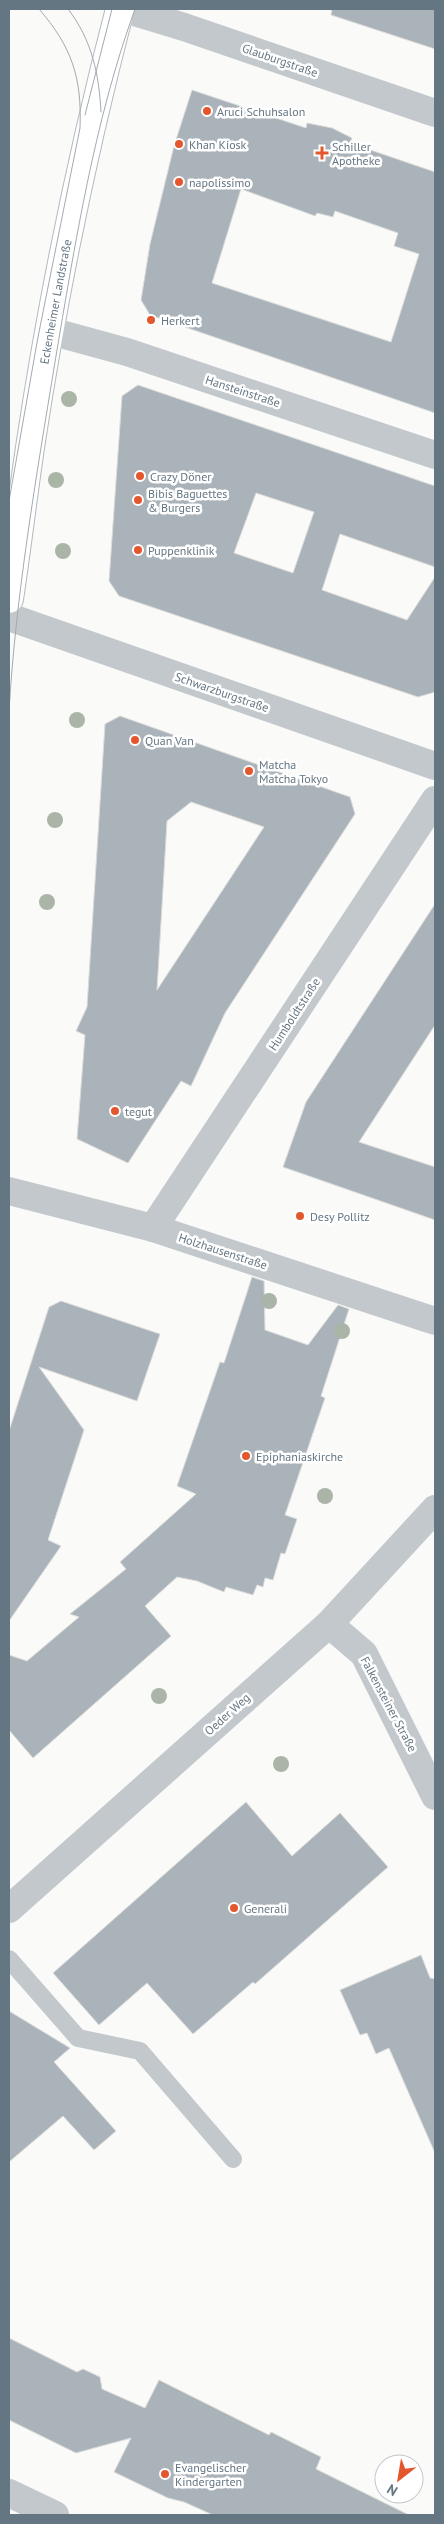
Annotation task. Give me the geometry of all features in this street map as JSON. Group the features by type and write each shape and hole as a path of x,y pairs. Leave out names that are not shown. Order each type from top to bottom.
{"main road":[{"name":"Eckenheimer Landstraße","path":"9,599 31,440 67,238 100,87 120,9"}],"street":[{"name":"Glauburgstraße","path":"125,9 184,27 435,113"},
{"name":"Hansteinstraße","path":"50,331 127,352 435,455"},
{"name":"Schwarzburgstraße","path":"9,617 435,766"},
{"name":"Humboldtstraße","path":"153,1228 435,800"},
{"name":"Holzhausenstraße","path":"9,1191 153,1228 435,1320"},
{"name":"Oeder Weg","path":"9,1909 329,1624 435,1509"},
{"name":"Falkensteiner Straße","path":"329,1624 364,1654 435,1796"},
{"path":"9,2493 55,2515"}],"lane":[{"path":"9,1959 78,2038 140,2051 234,2159"}],"building":[{"path":"332,9 435,9 435,49 331,15"},
{"path":"192,90 306,128 307,123 332,128 352,138 350,143 435,172 435,413 150,315 141,300 150,244 174,146","holes":["241,189 315,216 317,213 333,217 335,211 398,233 394,246 419,254 391,342 212,283"]},
{"path":"138,385 435,486 435,567 340,534 322,590 407,620 435,577 435,692 418,697 119,596 109,581 122,396","holes":["256,493 314,512 293,573 234,553"]},
{"path":"120,716 350,797 355,814 225,1013 191,1086 181,1081 128,1163 77,1139 85,1035 76,1031 87,1007 105,724","holes":["191,802 264,827 157,990 167,821"]},
{"path":"435,904 435,1025 359,1142 435,1167 435,1220 283,1167 306,1102"},
{"path":"252,1277 264,1281 265,1330 308,1345 338,1305 349,1309 321,1396 325,1398 285,1515 297,1519 285,1554 281,1553 273,1580 265,1578 263,1587 257,1585 253,1595 226,1587 224,1592 197,1581 177,1577 145,1606 171,1636 33,1758 9,1730 9,1655 27,1661 79,1617 70,1614 126,1569 120,1562 196,1494 177,1486 220,1362 224,1363"},
{"path":"61,1301 160,1334 137,1401 39,1367 84,1430 48,1540 61,1546 9,1621 9,1431 49,1307"},
{"name":"Generali","path":"246,1802 292,1856 340,1813 388,1867 255,1984 253,1982 193,2034 147,1983 99,2025 53,1973"},
{"path":"421,1955 430,1978 435,1979 435,2153 389,2048 376,2054 367,2033 360,2035 340,1990"},
{"path":"9,2011 70,2048 54,2062 116,2131 94,2150 63,2116 9,2162"},
{"path":"9,2338 77,2372 83,2369 100,2377 102,2389 145,2408 159,2380 269,2435 271,2432 321,2457 316,2469 374,2498 374,2504 387,2504 409,2515 213,2515 184,2502 168,2498 114,2472 131,2438 76,2453 9,2420"}],"tram line":[{"path":"9,501 38,337 80,128 79,94 73,64 60,37 39,9"},
{"path":"68,9 83,33 93,58 101,112"},
{"path":"85,115 112,9"},
{"path":"9,711 16,623 28,536 70,273 97,139 108,95 135,9"}],"place":[{"name":"Aruci Schuhsalon","path":"207,111"},
{"name":"Khan Kiosk","path":"179,144"},
{"name":"Schiller Apotheke","path":"322,153"},
{"name":"napolissimo","path":"179,182"},
{"name":"Herkert","path":"151,320"},
{"name":"Crazy Döner","path":"140,476"},
{"name":"Bibis Baguettes & Burgers","path":"138,500"},
{"name":"Puppenklinik","path":"138,550"},
{"name":"Quan Van","path":"135,740"},
{"name":"Matcha Matcha Tokyo","path":"249,771"},
{"name":"tegut","path":"115,1111"},
{"name":"Desy Pollitz","path":"300,1216"},
{"name":"Epiphaniaskirche","path":"246,1456"},
{"name":"Generali","path":"234,1908"},
{"name":"Evangelischer Kindergarten","path":"165,2474"}]}
